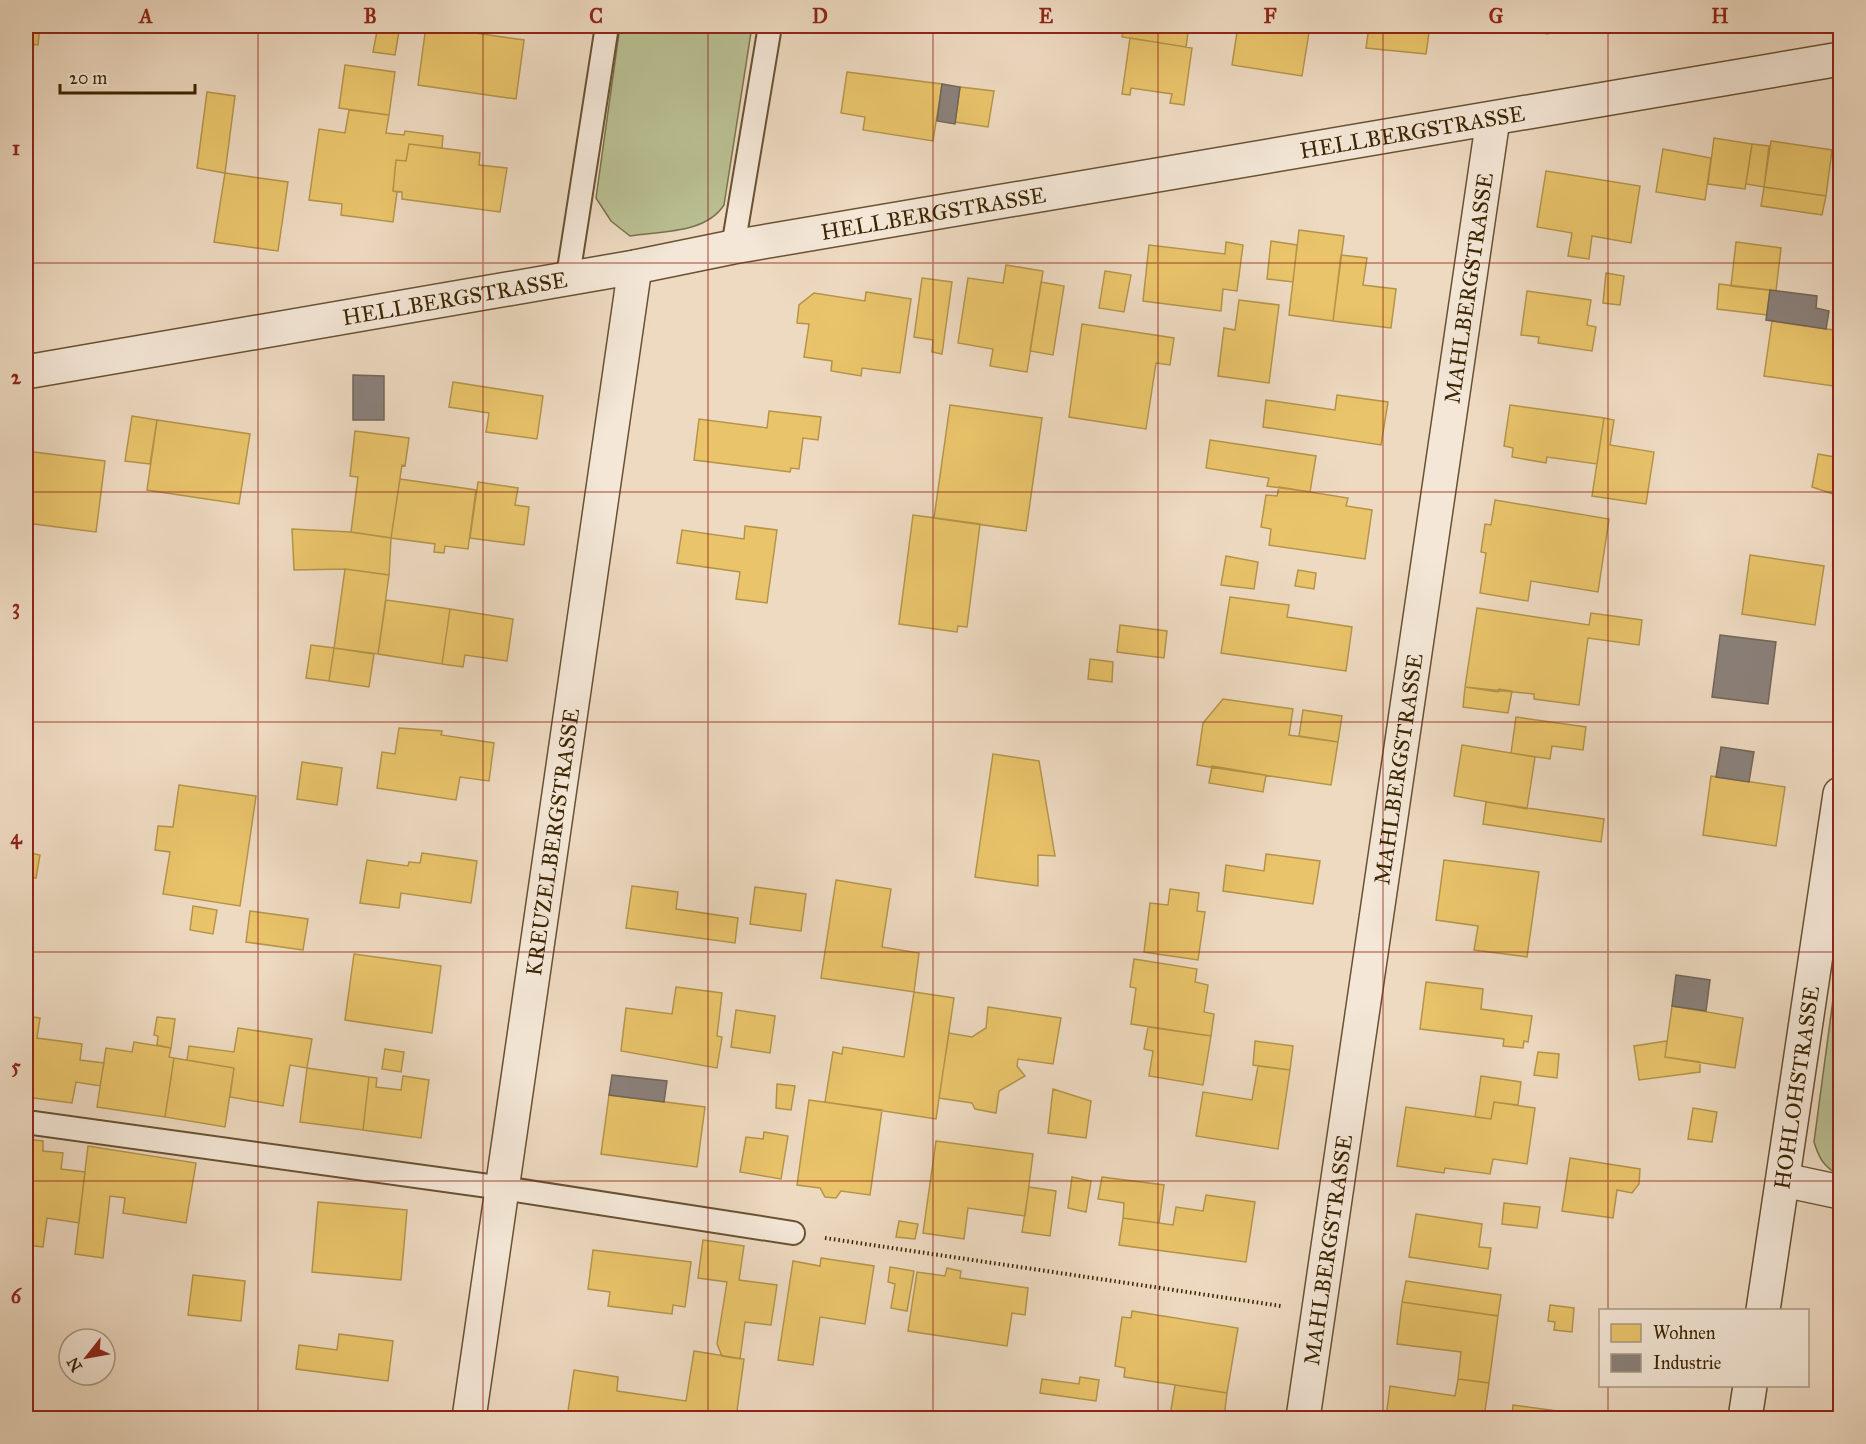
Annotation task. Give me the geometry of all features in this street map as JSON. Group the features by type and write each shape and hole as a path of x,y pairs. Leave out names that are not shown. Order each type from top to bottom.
{"street":[{"name":"HELLBERGSTRASSE","path":"26,372 568,276 635,267 733,247 1840,59"},
{"name":"MAHLBERGSTRASSE","path":"1304,1419 1493,119"},
{"name":"KREUZELBERGSTRASSE","path":"469,1419 635,267"},
{"name":"HOHLOHSTRASSE","path":"1763,1309 1840,794"},
{"path":"1784,1180 1840,1192"},
{"path":"1745,1419 1750,1387"}],"lane":[{"path":"568,276 607,26"},
{"path":"733,247 770,26"},
{"path":"26,1122 503,1188 793,1233"}],"path":[{"path":"793,1233 1320,1311"}],"green space":[{"path":"620,26 752,26 724,205 706,221 694,226 668,232 630,236 611,221 596,198"},
{"path":"1840,947 1840,1175 1823,1162 1814,1142"}],"building: Wohnen":[{"path":"26,26 40,26 38,45 26,43"},
{"path":"378,26 400,26 395,55 373,52"},
{"path":"426,26 524,40 516,99 418,85"},
{"path":"1124,26 1189,26 1186,47 1122,37"},
{"path":"1238,26 1310,26 1302,76 1232,65"},
{"path":"1369,26 1430,26 1426,54 1366,48"},
{"path":"1491,26 1549,26 1548,34"},
{"path":"1130,38 1192,48 1184,105 1170,103 1172,94 1131,88 1130,95 1122,94"},
{"path":"26,43 34,44 26,93"},
{"path":"345,65 395,72 389,115 339,108"},
{"path":"847,72 942,84 933,141 863,130 865,117 841,113"},
{"path":"960,87 994,91 988,127 955,122"},
{"path":"207,92 235,96 225,173 197,168"},
{"path":"349,110 389,115 386,133 404,135 405,131 443,136 442,148 409,144 406,161 396,160 393,191 397,192 393,222 341,215 342,204 309,200 319,129 345,133"},
{"path":"1714,138 1752,144 1745,189 1708,184"},
{"path":"1771,141 1832,150 1826,196 1764,187"},
{"path":"409,144 480,153 479,165 507,168 500,212 402,199 402,192 393,191 396,160 406,161"},
{"path":"1752,144 1769,146 1764,187 1746,184"},
{"path":"1663,149 1711,158 1705,200 1656,192"},
{"path":"1546,171 1640,186 1631,243 1592,236 1589,259 1568,256 1572,233 1537,227"},
{"path":"225,173 288,182 278,251 214,242"},
{"path":"1764,187 1826,196 1822,215 1761,206"},
{"path":"1299,230 1344,236 1333,321 1289,315"},
{"path":"1271,241 1297,245 1293,282 1267,279"},
{"path":"1226,242 1243,245 1237,291 1223,289 1221,311 1143,301 1149,245 1225,254"},
{"path":"1736,242 1781,248 1776,291 1731,286"},
{"path":"1341,255 1367,258 1363,285 1396,289 1391,328 1333,321"},
{"path":"1006,265 1043,271 1027,372 990,366 993,349 958,343 968,278 1003,283"},
{"path":"1105,271 1131,275 1124,312 1099,308"},
{"path":"1606,273 1624,276 1620,305 1603,303"},
{"path":"922,278 952,282 942,354 932,352 933,340 914,337"},
{"path":"1041,282 1064,286 1053,355 1030,351"},
{"path":"1719,284 1770,290 1767,315 1717,309"},
{"path":"1527,291 1591,300 1587,325 1596,327 1592,351 1538,343 1539,337 1521,335"},
{"path":"866,292 911,299 900,373 862,368 861,376 831,371 832,361 804,357 809,324 797,323 799,305 814,293 865,301"},
{"path":"1239,300 1279,305 1269,383 1218,376 1224,328 1235,330"},
{"path":"1772,321 1840,331 1840,387 1764,376"},
{"path":"1082,324 1174,338 1170,365 1156,363 1146,429 1069,417"},
{"path":"453,382 543,396 537,439 486,432 489,413 449,407"},
{"path":"1337,395 1388,402 1381,445 1263,427 1266,400 1335,410"},
{"path":"950,405 1042,418 1026,531 934,518"},
{"path":"1510,405 1604,418 1597,464 1547,457 1546,463 1512,457 1513,448 1504,446"},
{"path":"769,411 821,417 818,440 803,438 799,469 791,468 790,472 694,460 699,419 767,428"},
{"path":"132,416 157,420 150,464 125,461"},
{"path":"1604,418 1614,420 1610,445 1654,452 1646,504 1592,496"},
{"path":"157,420 250,434 239,504 147,490"},
{"path":"355,431 409,438 405,466 402,465 391,538 351,532 358,477 350,476"},
{"path":"1210,440 1316,456 1310,492 1267,486 1269,478 1206,468"},
{"path":"26,451 105,461 96,532 26,523"},
{"path":"1818,454 1840,458 1840,492 1834,491 1833,494 1812,487"},
{"path":"400,479 476,490 468,549 445,546 444,553 434,552 435,544 391,538"},
{"path":"478,482 518,488 515,505 529,507 524,545 470,538"},
{"path":"1279,487 1348,498 1346,506 1372,510 1365,559 1269,545 1271,529 1261,527 1266,495 1277,496"},
{"path":"1495,500 1609,519 1598,592 1531,581 1528,601 1480,593 1486,553 1481,552 1485,524 1491,525"},
{"path":"913,515 980,524 967,627 958,626 957,632 899,624"},
{"path":"745,526 777,530 767,603 736,599 740,572 677,563 682,530 744,539"},
{"path":"292,529 351,532 391,538 389,575 345,569 294,570"},
{"path":"1750,555 1824,566 1815,625 1742,614"},
{"path":"1226,556 1258,562 1254,589 1221,585"},
{"path":"345,569 389,575 378,654 334,648"},
{"path":"1298,570 1316,573 1314,589 1295,586"},
{"path":"1230,597 1289,605 1287,617 1352,627 1346,671 1221,653"},
{"path":"386,600 450,609 442,664 378,654"},
{"path":"1477,608 1589,625 1591,613 1642,620 1639,645 1588,638 1579,705 1534,699 1534,694 1465,687"},
{"path":"450,609 513,619 507,661 465,655 463,667 442,664"},
{"path":"1120,625 1167,631 1164,658 1117,652"},
{"path":"311,645 334,648 329,681 306,678"},
{"path":"334,648 374,654 369,687 329,681"},
{"path":"1090,659 1113,662 1112,682 1088,679"},
{"path":"1465,687 1498,692 1499,689 1512,691 1508,713 1463,707"},
{"path":"1223,699 1293,709 1289,735 1338,742 1331,785 1197,765 1203,723"},
{"path":"1303,710 1342,716 1338,742 1299,736"},
{"path":"1516,717 1586,727 1583,750 1552,746 1550,759 1511,753"},
{"path":"399,728 442,731 441,735 494,743 489,781 460,777 456,800 377,788 382,752 395,754"},
{"path":"1462,745 1535,757 1527,809 1454,796"},
{"path":"993,754 1039,761 1055,856 1038,855 1038,886 975,877"},
{"path":"302,762 342,768 337,805 297,799"},
{"path":"1212,766 1266,775 1263,792 1209,783"},
{"path":"1711,776 1785,787 1776,846 1703,835"},
{"path":"179,785 256,796 240,906 163,894 170,852 155,850 158,826 173,827"},
{"path":"1486,802 1604,819 1601,842 1483,824"},
{"path":"26,852 40,855 36,878 26,876"},
{"path":"422,853 477,861 471,903 401,893 399,908 360,903 367,860 408,866 409,862 420,863"},
{"path":"1266,854 1320,861 1313,904 1223,891 1226,865 1264,871"},
{"path":"1444,860 1539,872 1527,957 1474,950 1478,926 1436,920"},
{"path":"836,880 891,889 882,947 919,953 914,992 821,978"},
{"path":"632,886 678,892 676,909 738,918 735,943 626,928"},
{"path":"755,887 806,894 801,931 750,924"},
{"path":"1170,889 1199,893 1197,911 1205,912 1198,960 1144,952 1150,903 1168,905"},
{"path":"193,906 217,910 213,934 190,930"},
{"path":"250,911 308,919 303,950 246,942"},
{"path":"354,954 441,966 432,1033 345,1020"},
{"path":"1134,959 1197,969 1195,982 1208,985 1204,1012 1214,1014 1211,1036 1131,1024 1136,988 1130,987"},
{"path":"1426,982 1483,989 1481,1009 1532,1016 1528,1042 1524,1041 1523,1048 1503,1046 1504,1039 1420,1029"},
{"path":"676,987 722,993 717,1036 722,1037 717,1068 621,1051 626,1008 672,1014"},
{"path":"914,992 954,998 936,1119 825,1102 833,1052 842,1054 843,1047 904,1057"},
{"path":"1672,1006 1743,1018 1735,1068 1665,1057"},
{"path":"988,1007 1061,1018 1053,1064 1018,1059 1017,1066 1025,1076 999,1091 996,1113 975,1109 972,1103 939,1098 949,1033 972,1037 986,1028"},
{"path":"736,1010 775,1016 770,1053 731,1047"},
{"path":"26,1016 40,1018 37,1038 82,1044 80,1060 104,1063 100,1086 76,1082 72,1103 26,1097"},
{"path":"157,1017 175,1019 171,1048 157,1045 158,1036 154,1035"},
{"path":"1148,1027 1211,1036 1203,1085 1149,1076 1153,1051 1144,1049"},
{"path":"238,1028 312,1039 307,1068 290,1065 283,1106 230,1097 234,1068 187,1060 189,1046 234,1052"},
{"path":"1255,1041 1293,1046 1290,1070 1253,1065"},
{"path":"1667,1041 1665,1057 1700,1062 1700,1072 1639,1080 1634,1046"},
{"path":"134,1042 171,1048 169,1057 174,1058 165,1117 97,1107 106,1048 132,1052"},
{"path":"385,1049 404,1052 401,1072 382,1069"},
{"path":"1538,1052 1559,1054 1557,1078 1534,1075"},
{"path":"174,1058 234,1068 225,1127 165,1117"},
{"path":"1258,1066 1290,1070 1278,1149 1196,1136 1203,1092 1252,1100"},
{"path":"307,1068 369,1077 363,1130 300,1122"},
{"path":"403,1076 429,1080 421,1138 363,1130 369,1077 377,1078 376,1087 401,1090"},
{"path":"1481,1076 1521,1082 1518,1105 1494,1102 1491,1119 1475,1117"},
{"path":"777,1084 795,1086 791,1110 776,1108"},
{"path":"1053,1089 1091,1101 1086,1138 1048,1133"},
{"path":"609,1095 705,1107 697,1167 601,1154"},
{"path":"809,1100 882,1110 870,1195 841,1191 836,1198 825,1197 820,1188 797,1185"},
{"path":"1494,1102 1535,1108 1527,1164 1493,1159 1490,1174 1445,1168 1444,1173 1397,1166 1406,1107 1491,1119"},
{"path":"1693,1108 1717,1112 1712,1142 1688,1139"},
{"path":"764,1132 788,1136 781,1179 740,1172 746,1137 763,1139"},
{"path":"26,1139 43,1141 43,1151 63,1153 61,1169 85,1172 79,1223 47,1218 43,1247 26,1245"},
{"path":"936,1141 1033,1154 1025,1216 968,1208 964,1239 923,1233"},
{"path":"88,1146 196,1163 186,1223 123,1213 125,1198 110,1196 103,1258 75,1254"},
{"path":"1570,1158 1640,1169 1639,1184 1632,1193 1617,1190 1613,1218 1562,1211"},
{"path":"1072,1177 1091,1181 1086,1212 1068,1208"},
{"path":"1102,1177 1164,1185 1159,1223 1123,1218 1124,1203 1098,1199"},
{"path":"1029,1187 1056,1191 1050,1236 1022,1232"},
{"path":"1206,1195 1255,1202 1246,1262 1119,1245 1123,1218 1173,1225 1176,1207 1203,1211"},
{"path":"318,1202 407,1210 401,1280 312,1272"},
{"path":"1504,1203 1540,1207 1537,1228 1502,1224"},
{"path":"1416,1214 1482,1224 1479,1247 1491,1248 1488,1269 1409,1257"},
{"path":"899,1221 918,1224 915,1239 896,1237"},
{"path":"703,1240 744,1246 739,1280 777,1285 771,1325 745,1322 740,1359 722,1356 717,1344 727,1282 698,1278"},
{"path":"593,1250 691,1262 685,1307 673,1305 672,1314 608,1306 610,1292 588,1289"},
{"path":"821,1258 874,1266 865,1324 820,1317 813,1365 778,1360 793,1261 820,1266"},
{"path":"890,1267 914,1271 907,1311 891,1308 895,1284 888,1282"},
{"path":"947,1268 961,1271 960,1278 1028,1288 1025,1315 1012,1313 1007,1346 908,1331 917,1272 945,1276"},
{"path":"193,1275 245,1281 241,1321 188,1315"},
{"path":"1406,1281 1501,1295 1498,1316 1402,1302"},
{"path":"1402,1302 1498,1316 1489,1383 1458,1379 1461,1352 1397,1344"},
{"path":"1550,1305 1574,1308 1572,1332 1554,1330 1555,1322 1548,1321"},
{"path":"1132,1311 1238,1328 1227,1393 1124,1377 1125,1368 1115,1366 1122,1317 1131,1318"},
{"path":"339,1334 393,1341 388,1381 296,1369 299,1345 337,1350"},
{"path":"694,1351 744,1359 736,1418 567,1418 574,1370 618,1377 617,1391 686,1401"},
{"path":"1080,1377 1099,1380 1096,1401 1040,1393 1042,1379 1079,1384"},
{"path":"1458,1379 1489,1383 1484,1418 1386,1418 1390,1386 1455,1396"},
{"path":"1175,1385 1227,1393 1224,1418 1170,1416"},
{"path":"1513,1405 1579,1414 1578,1418 1512,1418"}],"building: Industrie":[{"path":"942,84 960,87 955,124 937,121"},
{"path":"1770,290 1817,296 1816,308 1829,311 1826,329 1766,320"},
{"path":"353,375 384,376 384,420 353,420"},
{"path":"1720,635 1776,642 1768,704 1712,697"},
{"path":"1721,747 1754,752 1749,782 1716,777"},
{"path":"1676,975 1710,980 1706,1011 1672,1006"},
{"path":"612,1075 667,1081 664,1102 609,1095"}]}
